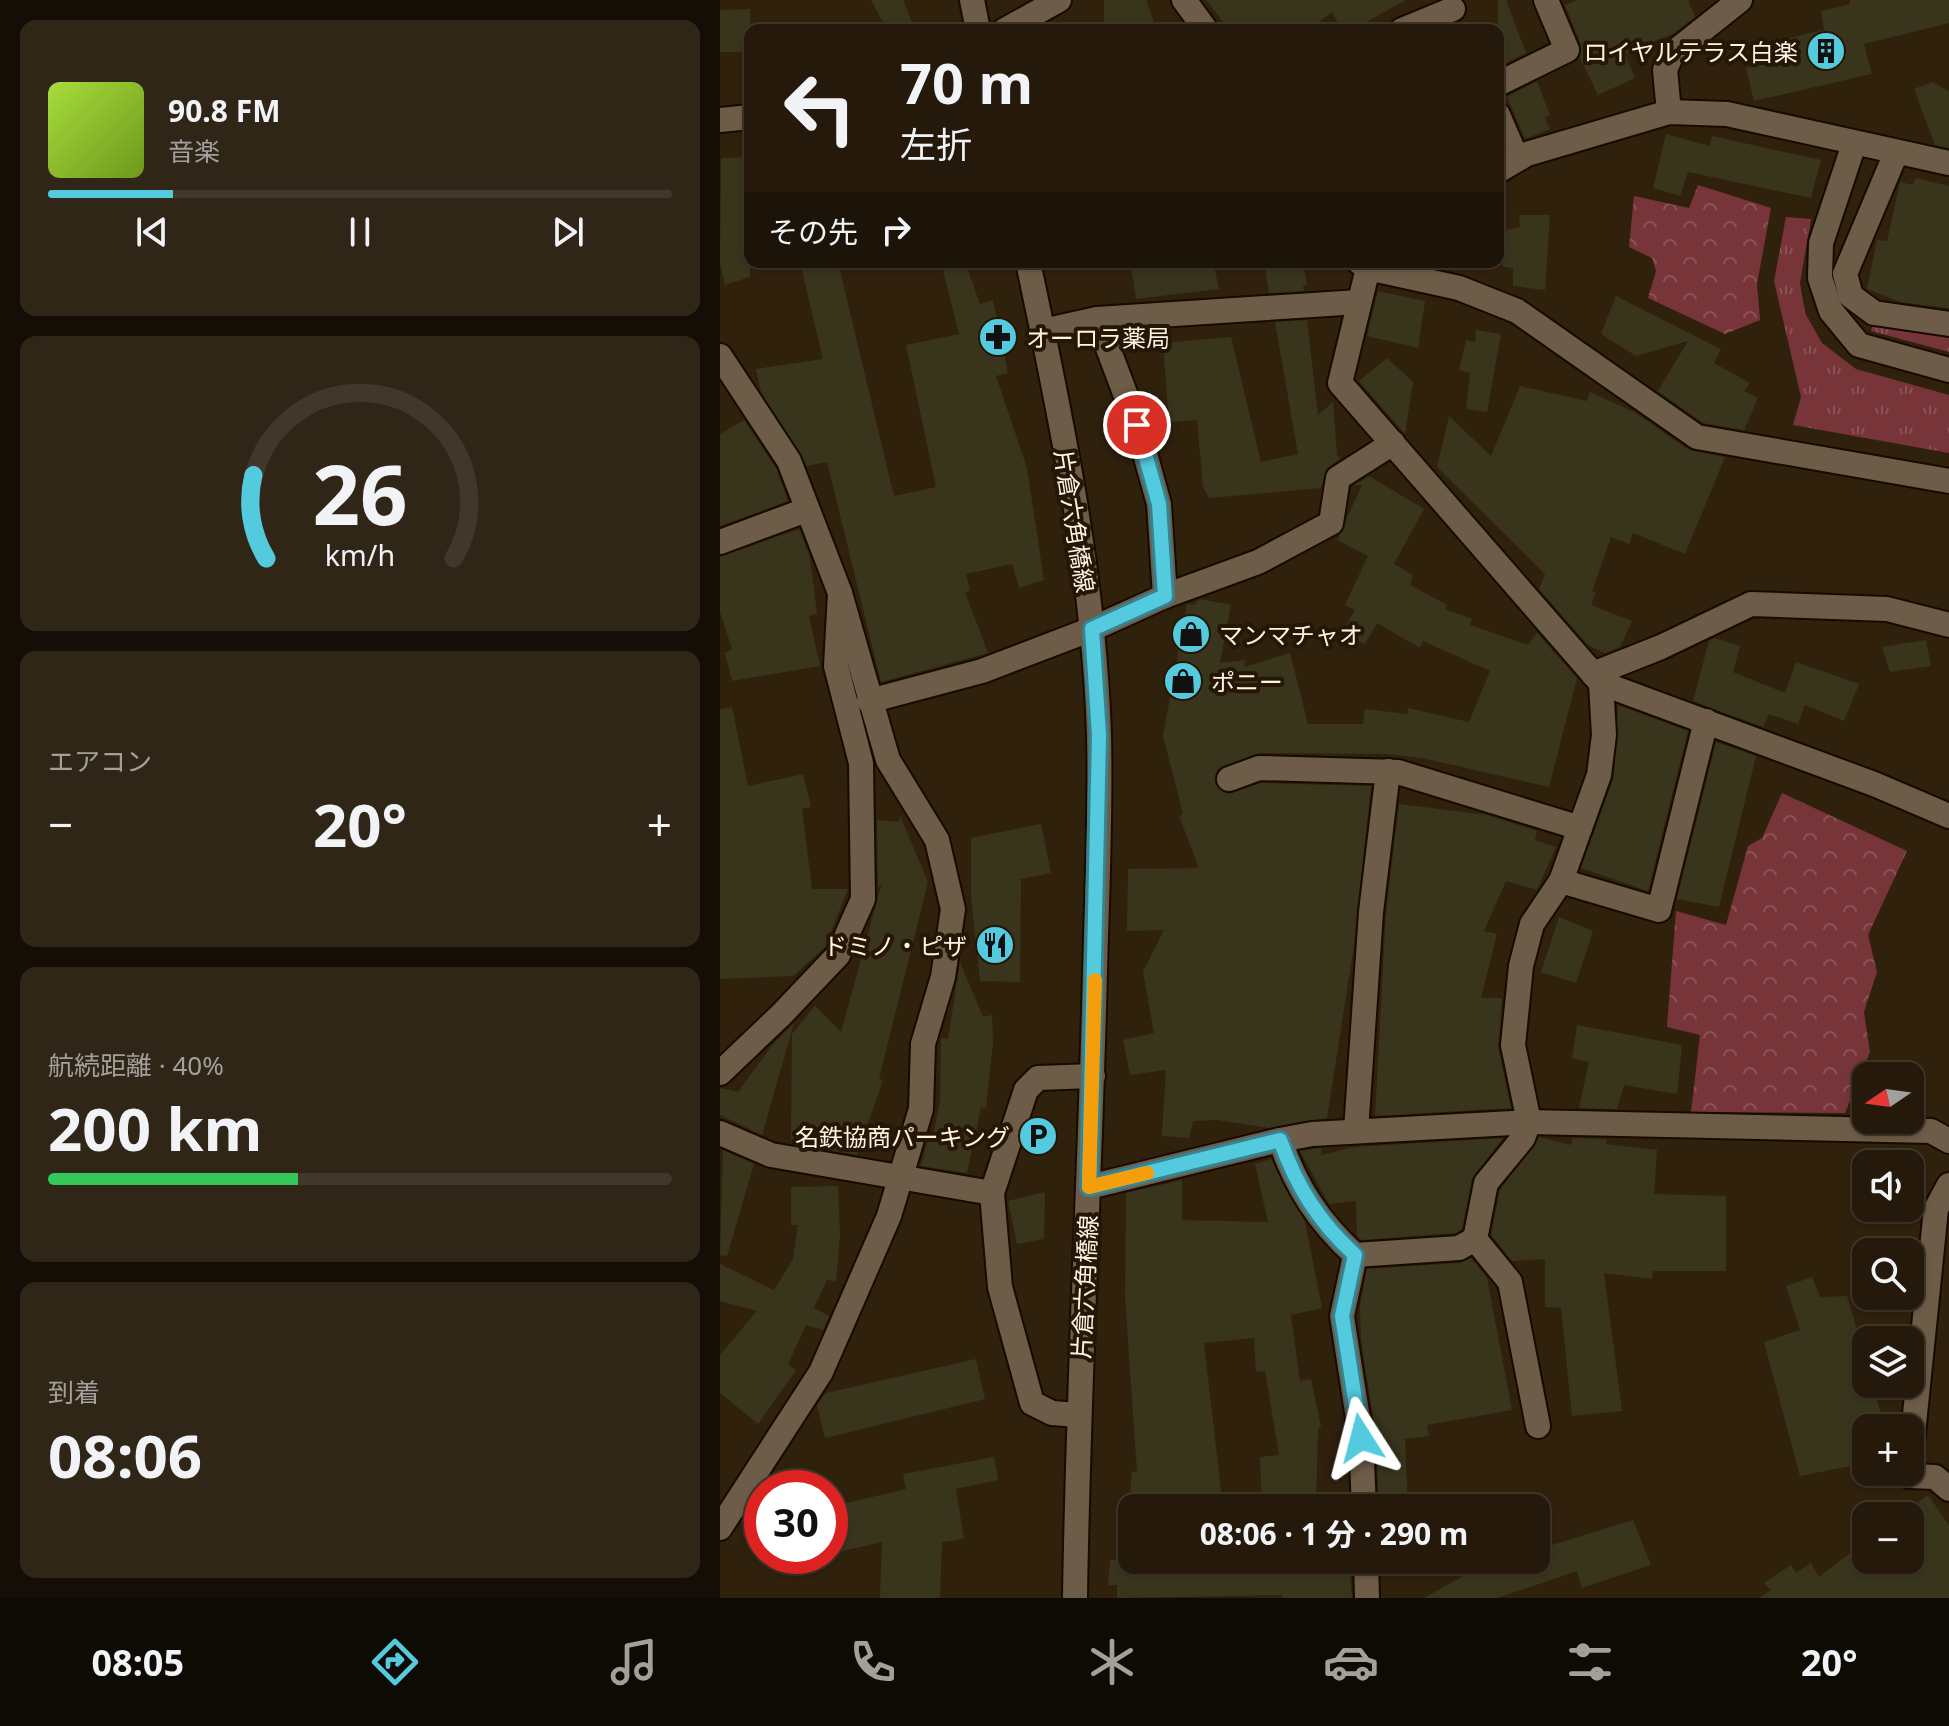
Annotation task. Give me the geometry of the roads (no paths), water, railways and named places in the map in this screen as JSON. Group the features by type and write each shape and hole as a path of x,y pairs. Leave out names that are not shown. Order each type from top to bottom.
{"street":[{"path":"972,0 977,24"},
{"path":"1016,24 1059,0"},
{"path":"1184,0 1202,24"},
{"path":"1504,81 1567,50 1546,0"},
{"path":"1669,112 1665,70 1672,54 1738,1"},
{"path":"1420,24 1454,13"},
{"path":"1507,165 1669,112 1727,114 1949,163"},
{"path":"720,120 744,118"},
{"path":"1854,144 1821,243 1820,278 1831,311 1859,345 1949,370"},
{"path":"1896,153 1845,274 1851,296 1874,313 1949,324"},
{"name":"片倉六角橋線","path":"1029,268 1043,331 1092,629 1099,735 1093,1076 1078,1415 1075,1598"},
{"path":"1366,268 1340,383 1597,679 1949,816"},
{"path":"1382,268 1459,288 1517,311 1697,437 1949,481"},
{"path":"1043,331 1097,319 1359,302"},
{"path":"1097,319 1137,425 1159,504 1165,596"},
{"path":"720,356 789,461 840,593 888,760 937,840 953,909 943,977 923,1044 921,1109 889,1216 821,1372 720,1528"},
{"path":"869,701 982,671 1092,629 1165,596 1258,562 1331,523 1338,478 1393,443"},
{"path":"720,542 806,510"},
{"path":"720,1073 838,955 863,899 861,763 836,666 840,593"},
{"path":"1597,679 1751,604 1887,609 1949,625"},
{"path":"1280,1140 1294,1181 1337,1238 1355,1255 1459,1248 1475,1239 1486,1183 1523,1138 1529,1122 1513,1045 1515,1005 1532,924 1561,881 1599,775 1604,735 1597,679"},
{"path":"1561,881 1659,910 1706,721"},
{"path":"1229,779 1259,768 1388,771 1580,828"},
{"path":"1356,1131 1371,912 1388,771"},
{"path":"1078,1415 1052,1413 1032,1403 1000,1287 992,1193 1026,1090 1038,1078 1093,1076"},
{"path":"1089,1187 1280,1140 1356,1131 1529,1122 1931,1131 1949,1141"},
{"path":"720,1133 771,1155 992,1193"},
{"path":"1915,1414 1936,1209 1949,1185"},
{"path":"1475,1239 1510,1282 1538,1426"},
{"path":"1355,1255 1342,1316 1361,1438 1363,1494"},
{"path":"1924,1477 1935,1477 1949,1489"},
{"path":"1366,1574 1367,1598"}],"place":[{"name":"ロイヤルテラス白楽","path":"1826,51"},
{"name":"オーロラ薬局","path":"998,337"},
{"name":"マンマチャオ","path":"1191,634"},
{"name":"ポニー","path":"1183,681"},
{"name":"ドミノ・ピザ","path":"995,945"},
{"name":"名鉄協商パーキング","path":"1038,1136"}]}
